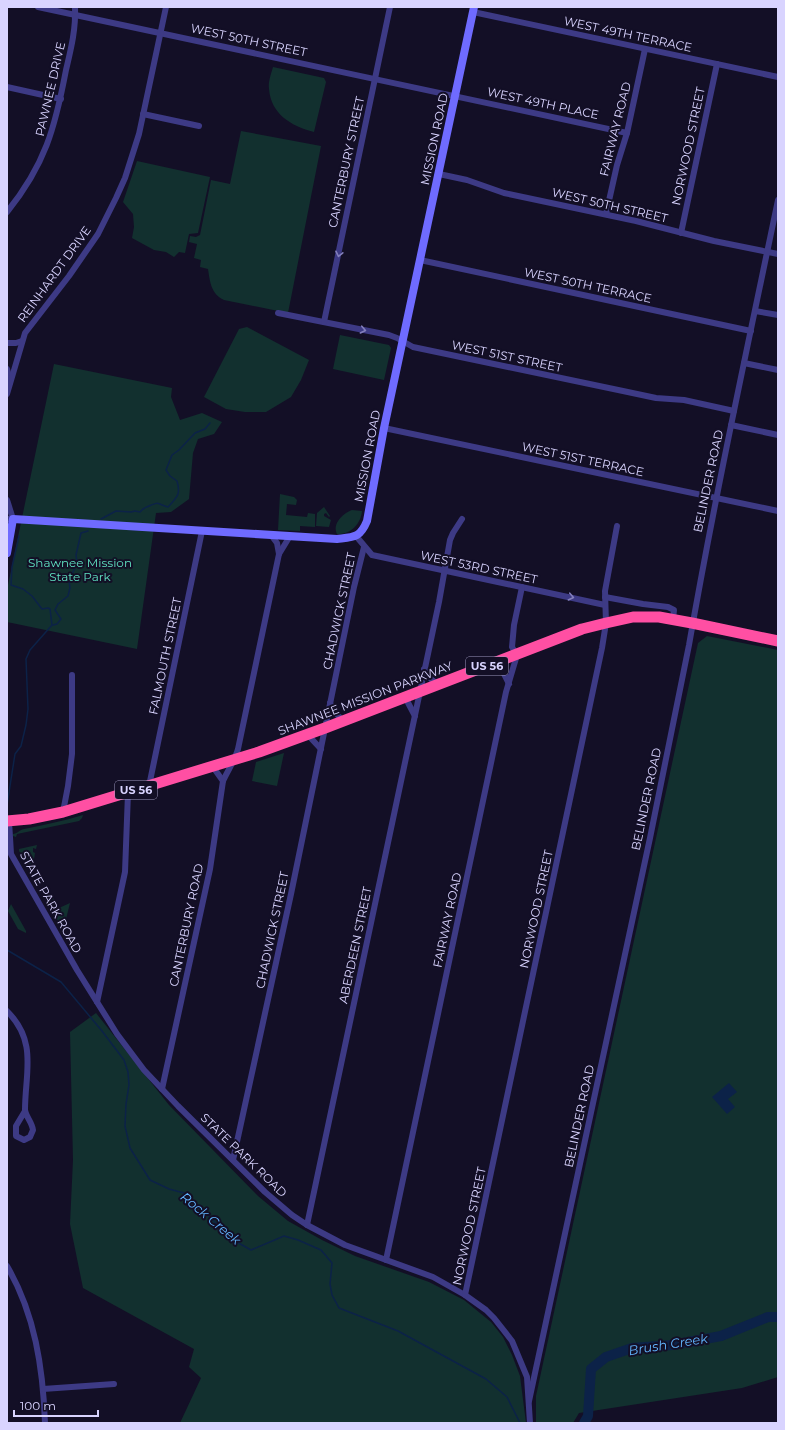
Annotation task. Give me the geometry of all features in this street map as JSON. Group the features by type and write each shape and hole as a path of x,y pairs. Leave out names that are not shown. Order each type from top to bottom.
{"highway":[{"name":"SHAWNEE MISSION PARKWAY","path":"8,821 29,819 63,812 235,760 405,698 582,629 606,623 633,617 659,617 692,622 778,641"}],"main road":[{"name":"MISSION ROAD","path":"356,536 363,530 367,521 384,428 474,9"},
{"path":"7,553 10,519 337,539 356,536"}],"street":[{"name":"WEST 50TH STREET","path":"38,7 455,95"},
{"name":"PAWNEE DRIVE","path":"7,212 28,183 51,136 61,99 75,30 75,7"},
{"name":"REINHARDT DRIVE","path":"7,394 25,333 81,260 116,198 131,161 143,114 166,7"},
{"name":"CANTERBURY STREET","path":"324,322 390,7"},
{"name":"WEST 49TH TERRACE","path":"474,9 645,49 778,77"},
{"name":"FAIRWAY ROAD","path":"606,214 617,165 627,133 645,49"},
{"name":"NORWOOD STREET","path":"681,233 717,64"},
{"path":"7,87 61,99"},
{"name":"WEST 49TH PLACE","path":"455,95 627,133"},
{"path":"143,114 199,126"},
{"name":"WEST 50TH STREET","path":"439,174 467,180 504,193 606,214 681,233 778,254"},
{"name":"BELINDER ROAD","path":"530,1401 648,846 688,652 692,622 716,498 778,200"},
{"name":"WEST 50TH TERRACE","path":"420,260 751,332"},
{"path":"755,311 778,316"},
{"name":"WEST 51ST STREET","path":"278,313 389,335 413,347 656,398 684,400 734,411"},
{"path":"7,343 22,341"},
{"path":"744,363 778,370"},
{"path":"7,369 10,382"},
{"path":"731,425 778,435"},
{"name":"WEST 51ST TERRACE","path":"384,428 778,511"},
{"path":"7,500 10,519"},
{"name":"ABERDEEN STREET","path":"307,1225 415,716 444,570 453,533 462,519"},
{"name":"NORWOOD STREET","path":"465,1295 551,896 602,648 606,623 605,588 617,526"},
{"name":"FALMOUTH STREET","path":"149,786 202,531"},
{"path":"271,535 277,543 279,554"},
{"path":"235,760 279,554 290,536"},
{"name":"WEST 53RD STREET","path":"356,536 372,555 605,605"},
{"name":"CHADWICK STREET","path":"233,1160 354,587 364,547"},
{"name":"FAIRWAY ROAD","path":"386,1260 509,684 517,655 512,647 514,625 522,587"},
{"path":"605,597 668,607 674,610 673,619"},
{"path":"498,662 509,684"},
{"path":"424,669 426,675 439,685"},
{"path":"63,812 72,754 72,675"},
{"path":"405,698 415,716"},
{"path":"330,703 333,710 343,721"},
{"path":"307,734 321,749"},
{"name":"CANTERBURY ROAD","path":"162,1089 210,869 223,781 227,771 235,760"},
{"path":"213,767 223,781"},
{"path":"97,1002 124,872 128,792"},
{"name":"STATE PARK ROAD","path":"8,821 11,854 56,934 97,1002 130,1052 162,1089 273,1199 307,1225 345,1245 433,1277 465,1295 494,1318 512,1341 527,1377 530,1401 530,1423"},
{"path":"7,1011 20,1029 28,1051 25,1111"},
{"path":"7,1266 20,1291 34,1329 43,1389 45,1423"},
{"path":"43,1389 114,1384"}],"green space":[{"path":"273,67 324,78 326,82 314,132 290,122 278,112 271,98 269,86"},
{"path":"241,131 321,146 288,313 224,300 214,291 208,269 200,267 201,260 194,258 197,244 189,242 190,236 196,237 200,235 211,180 230,184"},
{"path":"137,161 210,177 198,233 189,234 185,253 179,252 174,257 166,252 154,250 132,238 134,227 133,214 123,202"},
{"path":"247,327 309,360 301,380 291,397 266,412 245,412 226,409 204,397 239,329"},
{"path":"340,335 389,345 391,348 384,380 333,369"},
{"name":"Shawnee Mission State Park","path":"54,364 172,388 171,397 180,420 202,413 222,422 214,434 198,439 193,453 189,499 171,512 156,513 137,649 7,622 7,590"},
{"path":"280,494 294,497 297,500 296,505 287,504 286,515 307,517 308,513 315,514 315,527 300,526 300,531 278,530"},
{"path":"324,507 330,516 329,517 326,513 324,516 331,520 329,527 316,526 317,513"},
{"path":"352,510 362,511 360,520 350,531 337,534 337,523 345,514"},
{"path":"707,636 778,650 778,1377 742,1388 579,1413 573,1423 536,1423 536,1396 698,643"},
{"path":"284,753 277,786 252,781 256,762"},
{"path":"83,815 79,821 17,834 16,837 13,836 13,834 22,830"},
{"path":"37,845 36,849 33,848 33,852 35,853 33,865 29,867 19,849"},
{"path":"52,896 59,908 70,903 65,923 60,925 46,899"},
{"path":"11,904 26,933 18,929 8,911"},
{"path":"96,1013 169,1105 258,1196 288,1221 355,1256 429,1282 464,1300 491,1322 503,1337 520,1376 526,1423 180,1423 201,1378 189,1367 194,1349 83,1288 70,1224 73,1160 70,1032"}],"water":[{"path":"729,1083 737,1092 728,1099 735,1107 727,1114 712,1097"}],"waterway":[{"path":"101,519 116,511 140,512 144,508 155,504 168,507 176,498 179,490 177,481 170,476 166,470 172,455 179,450 195,433 205,429 210,423"},
{"path":"53,625 57,624 61,619 55,610 58,604 68,596 70,588 69,581 77,563 76,555 81,533 88,531"},
{"path":"7,805 15,754 21,746 26,725 28,709 26,659 30,650 52,625 50,609 42,609 32,596 23,589 11,585 12,567 19,536"},
{"name":"Rock Creek","path":"7,950 61,982 124,1060 128,1072 129,1085 125,1126 130,1148 150,1180 169,1189 184,1193 235,1241 251,1250 284,1236 298,1240 321,1250 332,1263 330,1284 332,1295 339,1308 398,1331 486,1379 507,1397 520,1423"},
{"name":"Brush Creek","path":"584,1423 588,1416 591,1369 606,1357 632,1348 672,1345 721,1336 768,1317 778,1317"}]}
